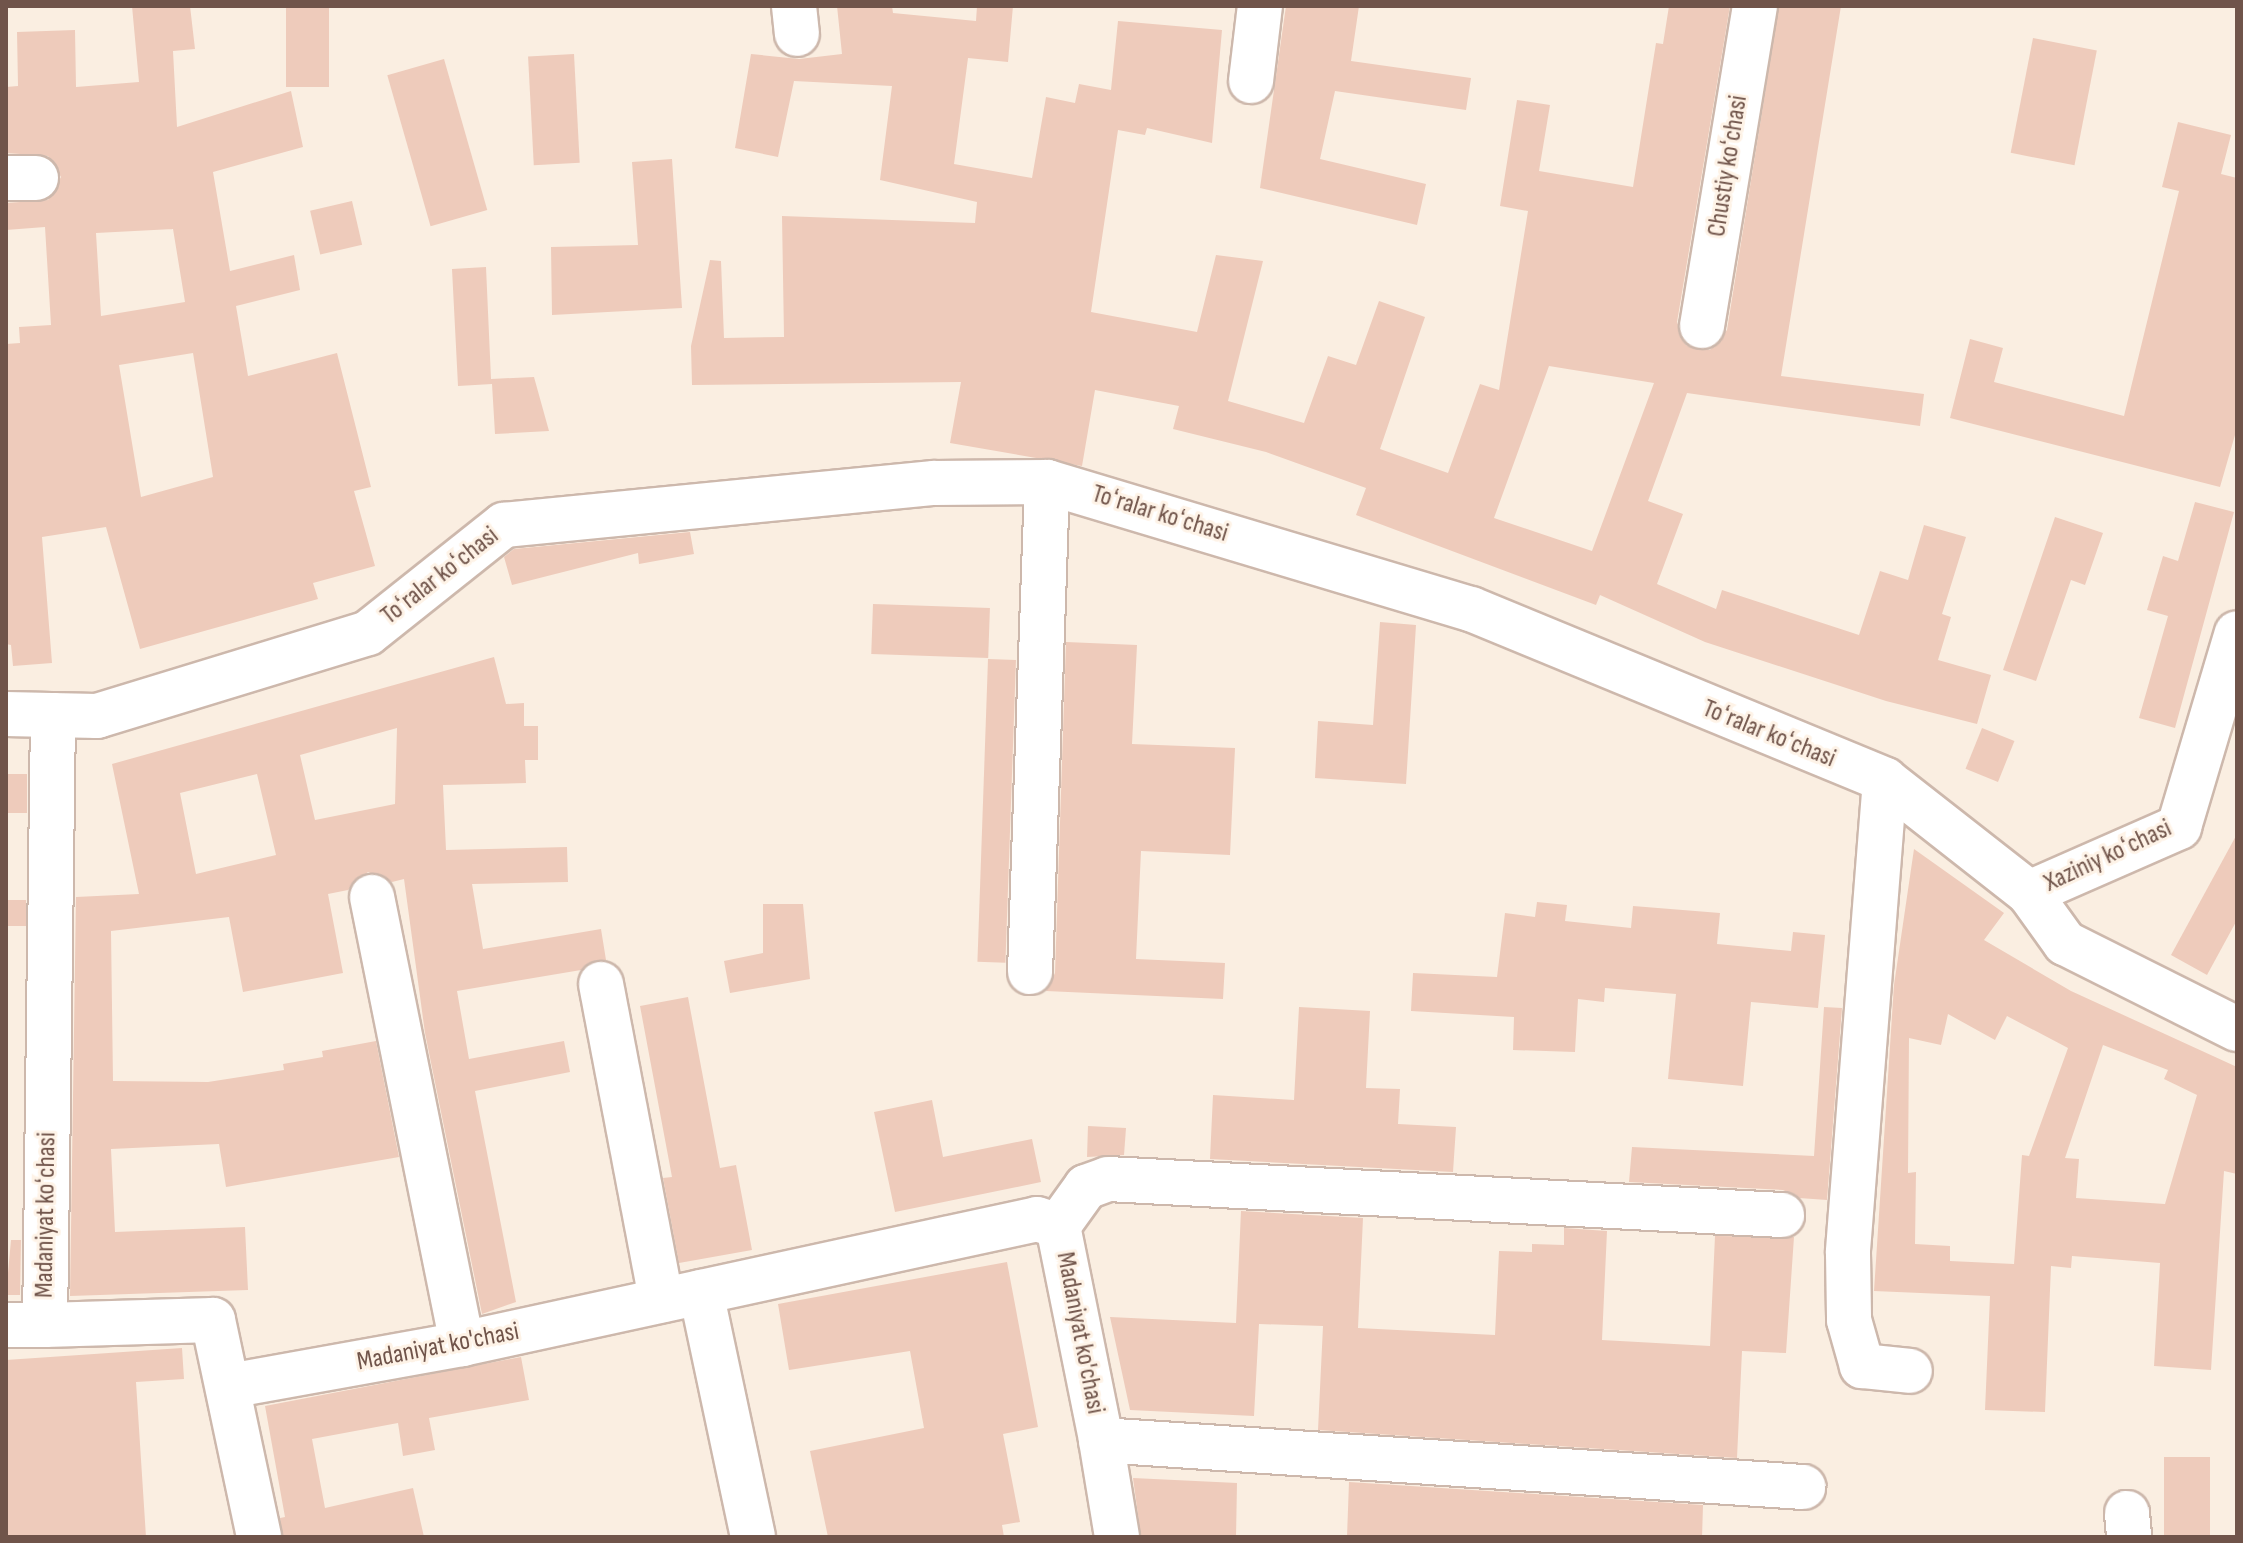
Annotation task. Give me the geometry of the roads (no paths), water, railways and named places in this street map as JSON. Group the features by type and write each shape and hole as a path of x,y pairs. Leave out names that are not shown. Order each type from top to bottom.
{"street":[{"path":"1251,81 1260,6"},
{"name":"Chustiy koʻchasi","path":"1702,326 1755,6"},
{"path":"1030,972 1047,482"},
{"name":"Toʻralar koʻchasi","path":"6,714 97,716 368,633 504,525 934,483 1047,482 1471,609 1885,780 2029,893 2065,943 2237,1029"},
{"name":"Xaziniy koʻchasi","path":"2029,893 2179,827 2237,633"},
{"name":"Madaniyat koʻchasi","path":"53,715 25,1325 213,1320 259,1537"},
{"path":"1885,780 1849,1238 1849,1320 1862,1366 1910,1371"},
{"path":"372,897 462,1344"},
{"path":"601,984 681,1296 753,1537"},
{"path":"1058,1226 1086,1187 1108,1179 1782,1215"},
{"name":"Madaniyat ko'chasi","path":"229,1386 462,1344 1037,1219 1058,1226 1101,1440 1803,1487"},
{"path":"1101,1440 1117,1537"}]}
